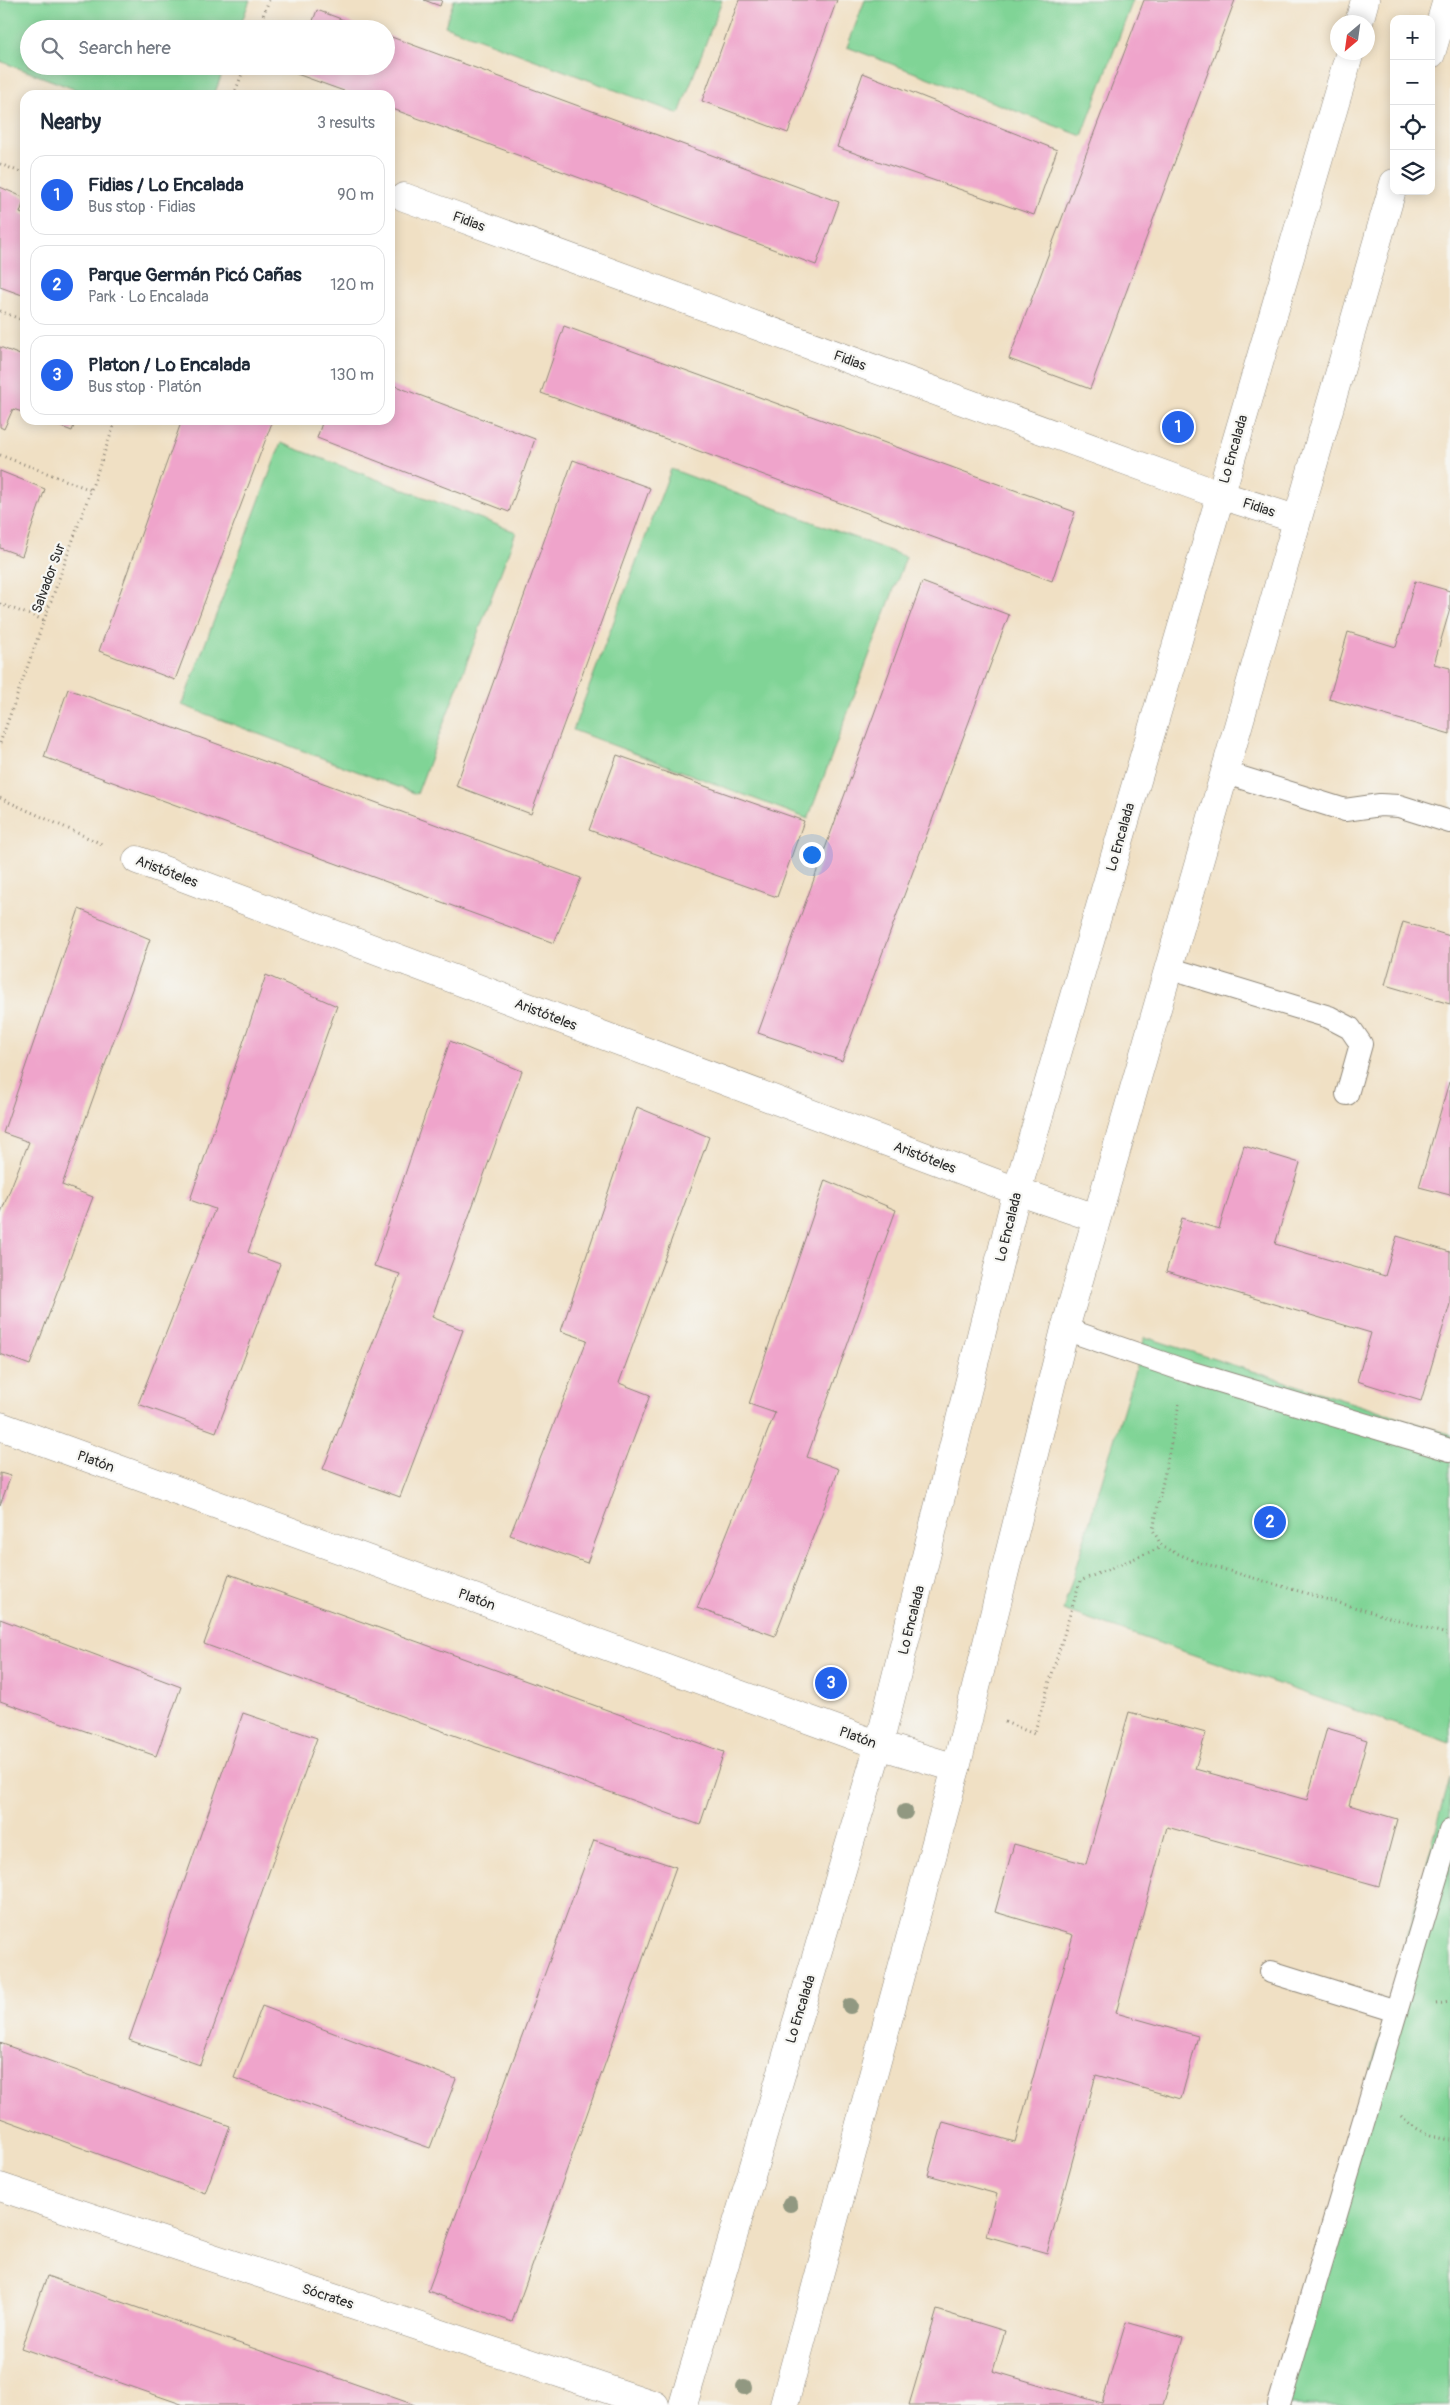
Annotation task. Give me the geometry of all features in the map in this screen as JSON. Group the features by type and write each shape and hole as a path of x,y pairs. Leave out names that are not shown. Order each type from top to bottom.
{"street":[{"path":"1361,15 1365,0"},
{"path":"1435,40 1447,0"},
{"name":"Lo Encalada","path":"683,2405 879,1745 1017,1191 1348,60"},
{"path":"784,2405 956,1768 1065,1329 1223,772 1390,195"},
{"name":"Fidias","path":"404,198 1220,495 1296,519"},
{"name":"Aristóteles","path":"137,860 1017,1191 1096,1218"},
{"name":"Platón","path":"0,1426 879,1745 956,1768"},
{"name":"Sócrates","path":"0,2186 656,2405"}],"lane":[{"path":"1223,772 1345,810 1380,805 1399,806 1450,822"},
{"path":"1168,968 1329,1018 1350,1028 1361,1044 1347,1094"},
{"path":"1065,1329 1186,1372 1450,1450"},
{"path":"1279,2405 1450,1831"},
{"path":"1271,1972 1396,2011"}],"path":[{"path":"261,20 269,0"},
{"path":"236,90 242,75"},
{"path":"0,164 20,172"},
{"path":"0,312 20,319"},
{"name":"Salvador Sur","path":"0,743 114,425"},
{"path":"0,456 91,490"},
{"path":"0,604 44,620"},
{"name":"Aristóteles","path":"0,798 137,860"},
{"path":"1186,1372 1153,1530 1162,1547 1194,1561 1450,1635"},
{"path":"970,1709 1034,1734 1080,1581 1162,1547"}],"green space":[{"path":"0,0 250,0 242,20 20,20 20,69 0,61"},
{"path":"454,0 722,0 679,114 445,26"},
{"path":"865,0 1133,0 1082,136 847,47"},
{"path":"37,75 222,75 216,90 77,90"},
{"path":"281,443 516,532 417,794 182,705"},
{"path":"671,469 906,557 808,819 573,730"},
{"path":"1145,1337 1450,1434 1450,1743 1063,1610"},
{"path":"1450,1778 1450,2405 1281,2405"}],"building":[{"path":"424,0 442,0 440,6"},
{"path":"739,0 837,0 788,133 702,101"},
{"path":"1144,0 1235,0 1090,389 1009,359"},
{"path":"317,10 344,20 313,20"},
{"path":"395,38 839,202 816,265 395,110 395,90 341,90 300,75 395,75"},
{"path":"863,73 1057,150 1034,215 837,147"},
{"path":"0,187 20,196 20,294 0,287"},
{"path":"564,326 1075,512 1052,581 541,393"},
{"path":"0,347 20,355 20,411 13,409 4,429 0,427"},
{"path":"395,386 535,439 509,512 317,438 321,425 395,425"},
{"path":"56,425 74,425 72,431"},
{"path":"180,425 271,425 175,680 99,651"},
{"path":"573,460 650,488 531,814 456,786"},
{"path":"0,471 45,489 22,556 0,548"},
{"path":"1415,581 1450,591 1450,609 1434,664 1450,668 1450,734 1329,699 1348,632 1396,647"},
{"path":"922,582 1009,615 842,1061 758,1033"},
{"path":"68,689 581,878 554,943 44,757"},
{"path":"617,755 804,821 777,897 589,830"},
{"path":"79,909 150,939 62,1185 93,1197 30,1365 0,1354 0,1215 29,1142 3,1133"},
{"path":"1403,922 1450,936 1450,1004 1385,985"},
{"path":"266,975 337,1006 248,1252 280,1264 216,1432 138,1404 215,1209 190,1200"},
{"path":"450,1041 522,1071 432,1317 463,1330 400,1497 323,1469 400,1274 374,1266"},
{"path":"1450,1082 1450,1195 1419,1187"},
{"path":"637,1107 709,1137 619,1383 650,1395 587,1563 510,1535 587,1340 561,1331"},
{"path":"1244,1146 1300,1163 1275,1244 1385,1276 1397,1236 1450,1252 1450,1304 1421,1401 1357,1381 1371,1333 1166,1272 1182,1218 1219,1229"},
{"path":"825,1180 896,1210 807,1457 839,1469 775,1636 697,1608 775,1413 749,1404"},
{"path":"0,1473 11,1476 0,1505"},
{"path":"229,1574 724,1752 700,1825 204,1644"},
{"path":"0,1619 181,1687 156,1756 0,1701"},
{"path":"1129,1712 1206,1733 1195,1769 1307,1800 1327,1728 1367,1740 1349,1805 1397,1819 1379,1886 1167,1827 1116,2013 1198,2036 1181,2099 1096,2075 1047,2253 986,2236 997,2194 928,2175 943,2122 1015,2142 1073,1935 995,1912 1014,1844 1086,1864"},
{"path":"243,1713 317,1738 200,2065 129,2040"},
{"path":"594,1840 676,1867 512,2322 428,2291"},
{"path":"262,2006 456,2079 430,2148 234,2078"},
{"path":"0,2043 230,2126 205,2193 0,2118"},
{"path":"47,2276 415,2405 184,2405 21,2348"},
{"path":"937,2310 1005,2331 993,2371 1102,2403 1126,2322 1183,2338 1163,2405 909,2405"}],"place":[{"name":"Fidias / Lo Encalada","path":"1178,427"},
{"name":"Parque Germán Picó Cañas","path":"1270,1522"},
{"name":"Platon / Lo Encalada","path":"831,1683"}]}
